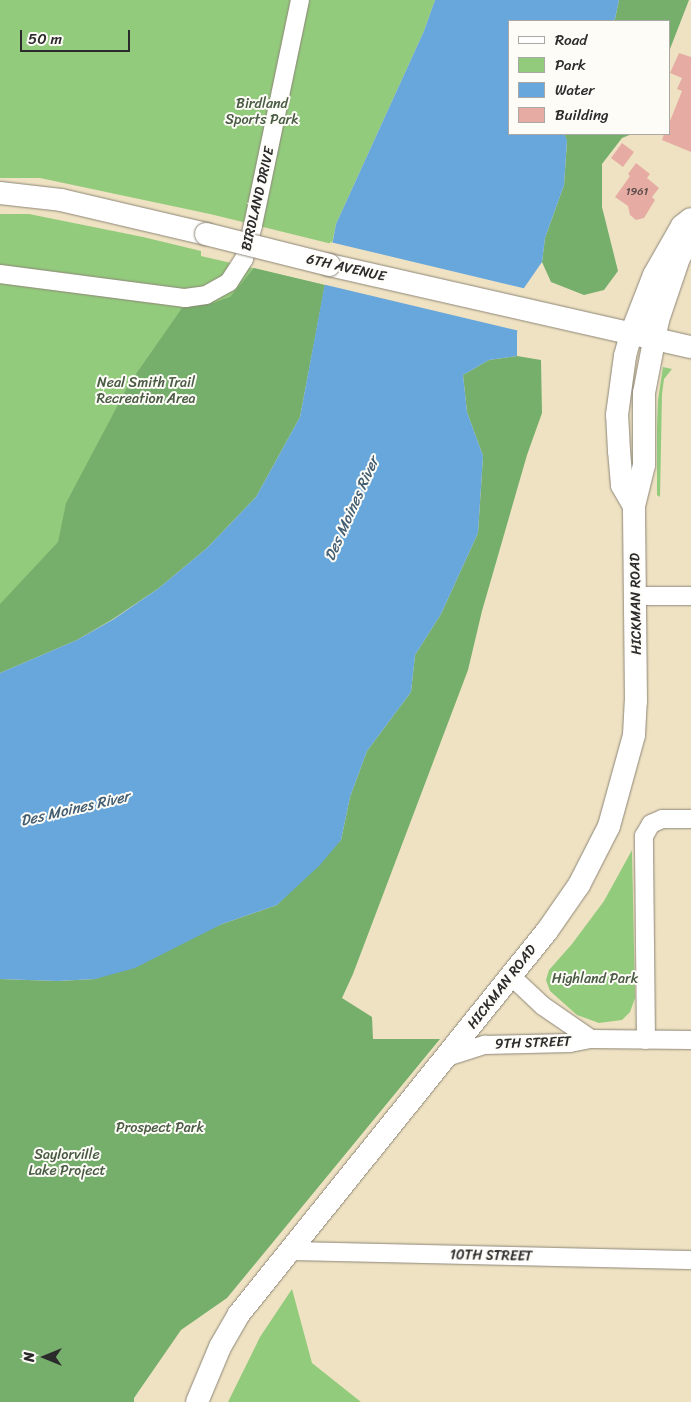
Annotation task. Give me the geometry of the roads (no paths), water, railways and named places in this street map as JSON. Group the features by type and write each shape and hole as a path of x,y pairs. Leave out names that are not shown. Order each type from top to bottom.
{"main road":[{"name":"6TH AVENUE","path":"0,193 61,200 562,319 691,347"},
{"name":"HICKMAN ROAD","path":"634,506 622,485 618,415 624,364 631,334 654,275 665,252 682,226 691,219"},
{"name":"HICKMAN ROAD","path":"196,1402 220,1347 239,1314 511,976 579,885 609,826 634,734 636,702 634,506 644,465 644,393 654,339 669,283 691,235"}],"street":[{"name":"BIRDLAND DRIVE","path":"0,274 185,298 215,292 229,282 244,258 253,226 300,0"},
{"path":"635,596 691,596"},
{"path":"646,1040 644,836 651,824 662,819 691,819"},
{"name":"9TH STREET","path":"511,976 543,1006 591,1039"},
{"name":"9TH STREET","path":"447,1057 486,1045 570,1043 591,1039 691,1040"},
{"name":"10TH STREET","path":"291,1251 691,1260"}],"water":[{"name":"Des Moines River","path":"435,0 619,0 614,20 508,20 508,135 564,135 567,140 564,185 545,238 542,262 524,288 517,333 517,356 489,360 463,375 467,412 483,456 478,533 441,614 415,655 411,692 367,751 350,797 341,840 320,865 277,905 222,924 135,968 95,979 57,981 0,979 0,673 77,640 114,619 159,588 207,548 256,497 300,417 336,224 424,31"}],"park label":[{"name":"Birdland Sports Park","path":"262,112"},
{"name":"Neal Smith Trail Recreation Area","path":"146,392"},
{"name":"Highland Park","path":"595,979"},
{"name":"Prospect Park","path":"160,1128"},
{"name":"Saylorville Lake Project","path":"67,1164"}]}
